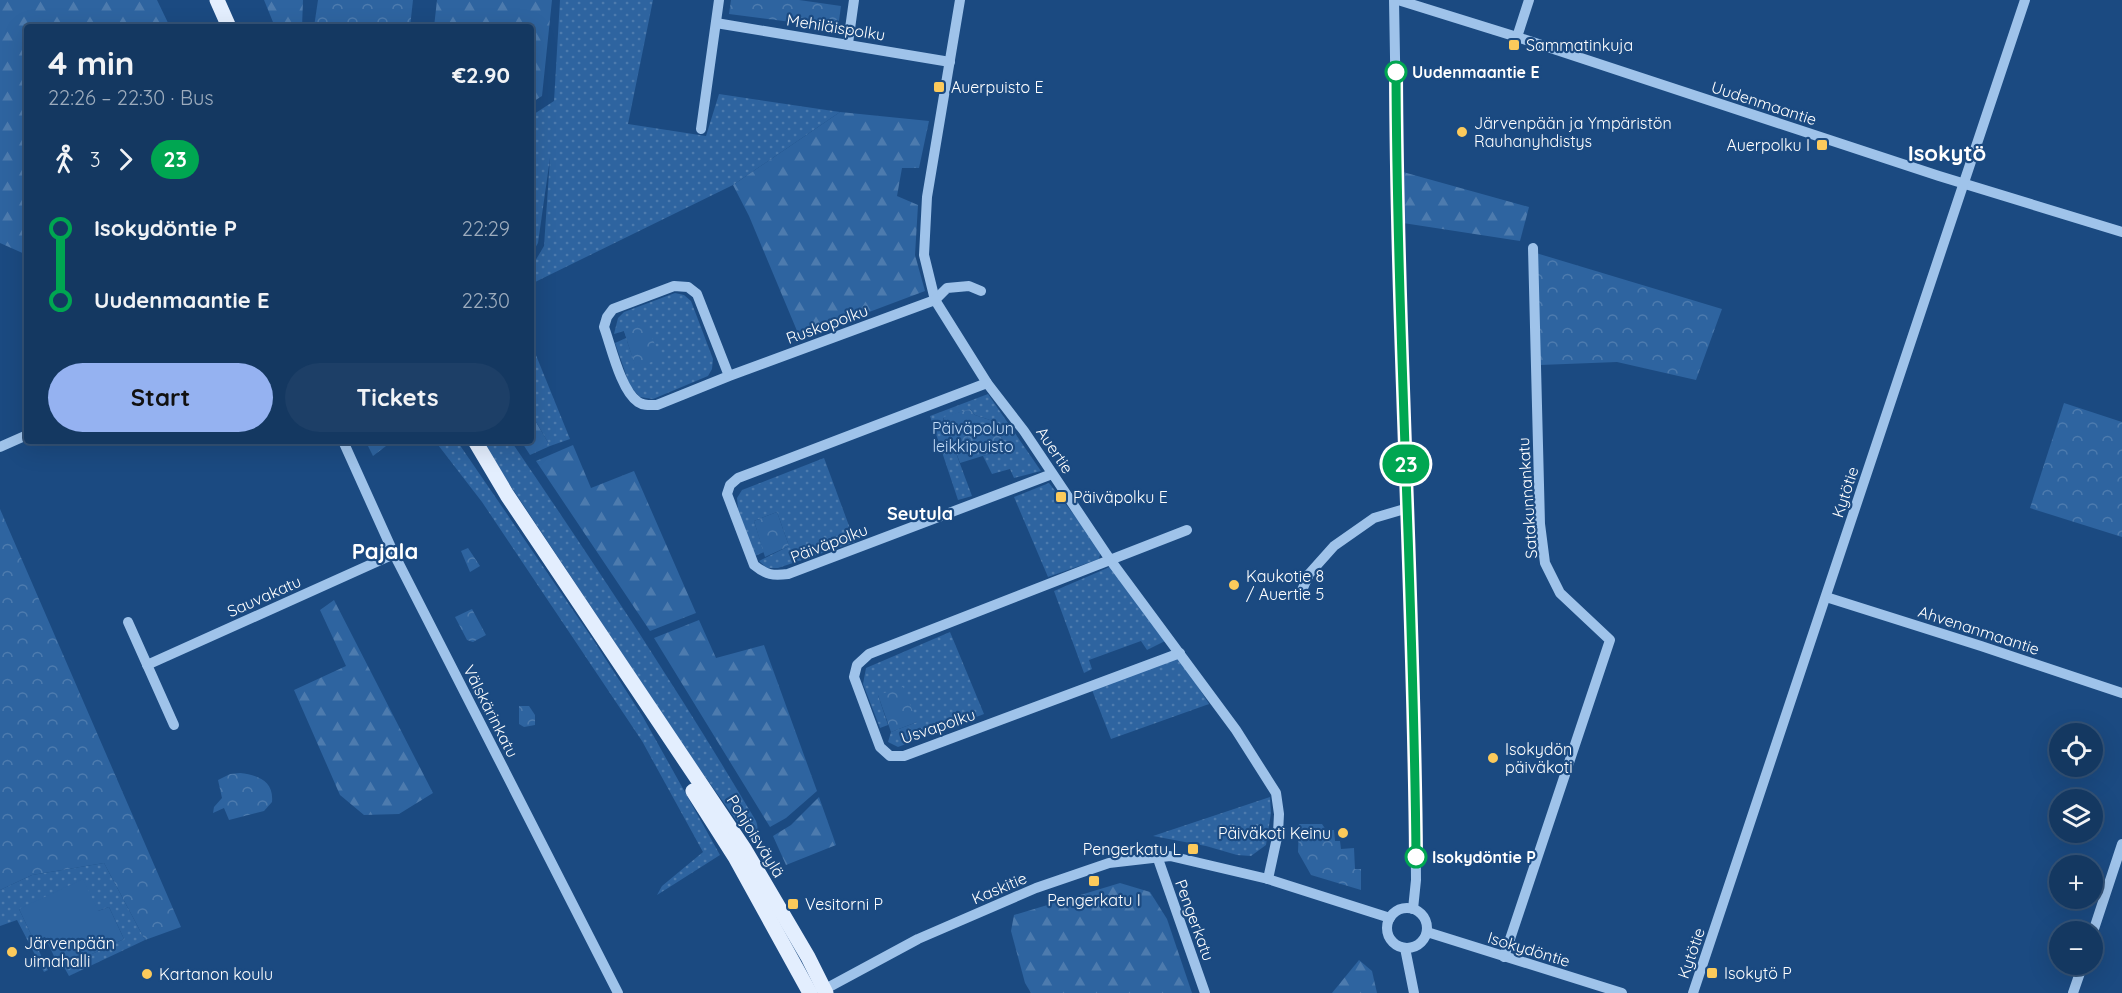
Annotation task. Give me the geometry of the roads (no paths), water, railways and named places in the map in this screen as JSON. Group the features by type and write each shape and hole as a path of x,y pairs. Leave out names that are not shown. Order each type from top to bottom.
{"main road":[{"path":"217,0 228,24"},
{"name":"Pohjoisväylä","path":"468,444 507,495"},
{"name":"Pohjoisväylä","path":"477,444 507,495 745,850 808,957 820,992"}],"street":[{"path":"701,129 719,0"},
{"path":"848,44 850,0"},
{"name":"Auertie","path":"960,0 927,197 924,255 935,300 987,383 1024,431 1111,561 1236,730 1276,793 1279,814 1278,833 1268,879"},
{"path":"1396,0 1398,240 1416,778 1416,880 1413,909"},
{"name":"Uudenmaantie","path":"1396,0 2122,232"},
{"path":"1517,37 1529,0"},
{"name":"Kytötie","path":"1693,993 2025,0"},
{"name":"Mehiläispolku","path":"716,23 950,62"},
{"name":"Satakunnankatu","path":"1504,957 1610,640 1564,598 1549,574 1545,562 1540,524 1533,248"},
{"name":"Ruskopolku","path":"729,376 698,294 688,287 674,286 613,309 607,317 604,327 626,388 636,401 645,406 657,405 935,300 947,288 969,286 981,291"},
{"name":"Päiväpolku","path":"987,383 738,478 730,484 727,494 754,565 773,576 788,574 1053,474"},
{"path":"0,447 24,436"},
{"name":"Välskärinkatu","path":"344,444 393,554 618,993"},
{"path":"1300,595 1309,574 1334,546 1374,518 1407,508"},
{"path":"1111,561 1187,530"},
{"name":"Sauvakatu","path":"147,665 393,554"},
{"name":"Usvapolku","path":"1111,561 869,654 857,665 854,677 880,747 890,756 904,756 1180,653"},
{"name":"Ahvenanmaantie","path":"1826,597 2122,693"},
{"path":"128,622 174,725"},
{"path":"2096,921 2122,844"},
{"name":"Pengerkatu","path":"1156,856 1205,993"},
{"name":"Kaskitie","path":"820,992 918,939 1036,888 1108,863 1170,856 1268,879"},
{"path":"1268,879 1390,918"},
{"path":"1401,909 1413,909 1423,916 1427,932 1419,944 1405,948 1390,938 1388,928 1390,918 1401,909"},
{"name":"Isokydöntie","path":"1427,932 1622,993"},
{"path":"1405,948 1414,993"},
{"path":"2073,993 2079,975"}],"place":[{"name":"Sammatinkuja","path":"1514,45"},
{"name":"Uudenmaantie E","path":"1396,72"},
{"name":"Auerpuisto E","path":"939,87"},
{"name":"Järvenpään ja Ympäristön Rauhanyhdistys","path":"1462,132"},
{"name":"Auerpolku I","path":"1822,145"},
{"name":"Päiväpolku E","path":"1061,497"},
{"name":"Kaukotie 8 / Auertie 5","path":"1234,585"},
{"name":"Isokydön päiväkoti","path":"1493,758"},
{"name":"Päiväkoti Keinu","path":"1343,833"},
{"name":"Pengerkatu L","path":"1193,849"},
{"name":"Isokydöntie P","path":"1416,857"},
{"name":"Pengerkatu I","path":"1094,881"},
{"name":"Vesitorni P","path":"793,904"},
{"name":"Järvenpään uimahalli","path":"12,952"},
{"name":"Isokytö P","path":"1712,973"},
{"name":"Kartanon koulu","path":"147,974"}],"district":[{"name":"Isokytö","path":"1947,153"},
{"name":"Seutula","path":"920,514"},
{"name":"Pajala","path":"385,551"}],"park label":[{"name":"Päiväpolun leikkipuisto","path":"973,437"}]}
